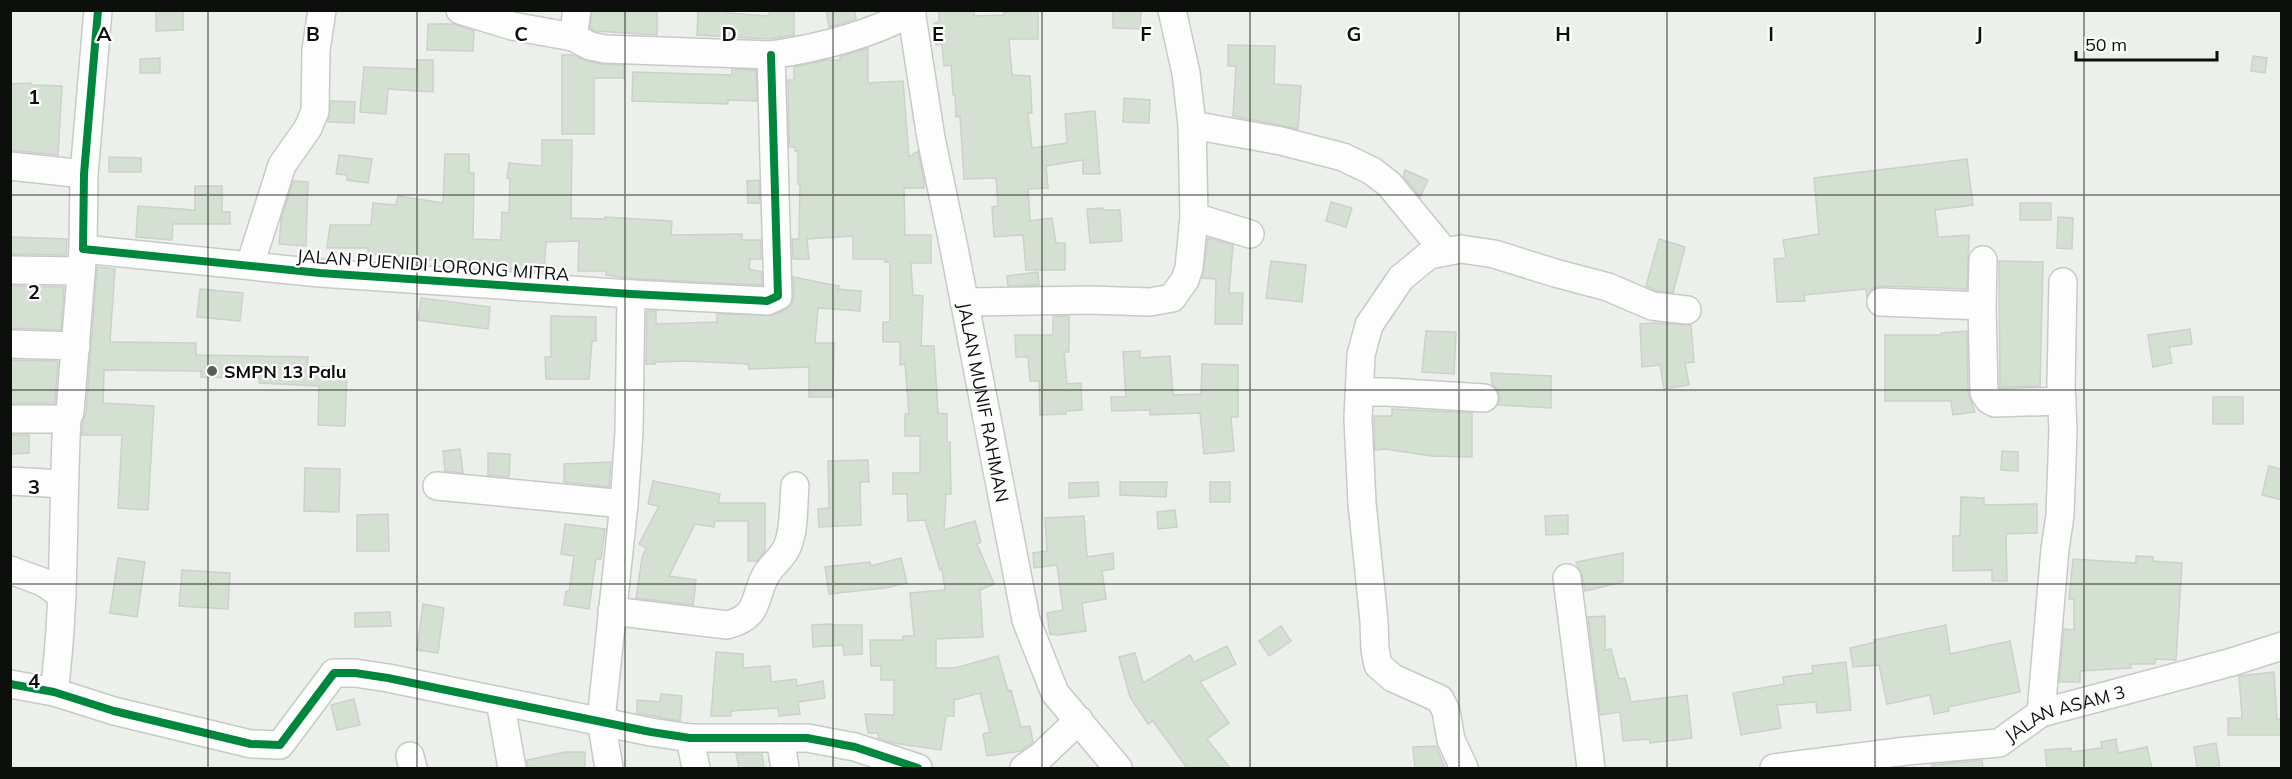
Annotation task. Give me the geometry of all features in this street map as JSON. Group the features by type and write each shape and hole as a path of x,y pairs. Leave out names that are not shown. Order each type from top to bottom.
{"street":[{"path":"54,692 60,647 67,418 73,404 82,260 84,174 98,10"},
{"path":"250,265 282,165 308,128 315,111 316,50 322,10"},
{"path":"460,10 512,26 573,37 605,49 771,55 797,51 869,30 912,11"},
{"path":"573,37 577,10"},
{"path":"964,302 1090,300 1150,303 1172,297 1185,280 1189,268 1194,218 1192,125 1186,72 1172,10"},
{"name":"JALAN MUNIF RAHMAN","path":"912,11 931,138 1026,620 1055,693 1118,768"},
{"name":"JALAN PUENIDI LORONG MITRA","path":"10,270 82,260 250,265 320,273 767,301 778,296 771,55"},
{"path":"1192,125 1281,141 1343,157 1372,171 1389,184 1444,251"},
{"path":"10,166 84,174"},
{"path":"1194,218 1250,234"},
{"path":"1464,768 1451,740 1446,711 1440,699 1393,678 1378,665 1362,503 1358,418 1361,355 1369,325 1401,278 1429,255 1461,249 1494,254 1608,287 1652,306 1687,310"},
{"path":"1983,260 1984,393 1989,400 1995,403 2062,401"},
{"path":"2041,713 2060,515 2063,431 2062,282"},
{"path":"609,768 602,720 624,504 629,432 632,294"},
{"path":"1881,302 1982,306"},
{"path":"10,344 76,346"},
{"path":"1360,392 1484,398"},
{"path":"10,419 67,418"},
{"path":"10,481 64,484"},
{"path":"437,486 624,504"},
{"path":"612,611 727,625 742,621 756,606 766,575 787,547 795,486"},
{"path":"10,570 43,582 62,595"},
{"path":"1567,578 1591,768"},
{"name":"JALAN ASAM 3","path":"1774,768 1907,760 1999,743 2041,713 2232,662 2282,646"},
{"path":"10,684 54,692 114,711 251,744 270,746 280,745 334,673 355,673 690,738 807,738 855,747 918,768"},
{"path":"500,701 512,768"},
{"path":"1024,768 1041,756 1079,720"},
{"path":"690,738 696,768"},
{"path":"780,738 785,768"}],"building":[{"path":"156,10 183,10 183,30 156,31"},
{"path":"592,10 657,10 657,35 595,31 590,28"},
{"path":"698,10 727,10 727,13 769,16 770,10 794,10 794,35 770,39 697,35"},
{"path":"826,10 855,10 856,19 829,27"},
{"path":"939,10 974,10 974,16 1004,15 1004,12 1038,10 1038,39 1009,39 1012,75 1030,76 1032,113 1028,113 1032,148 1067,143 1065,114 1095,111 1100,174 1083,174 1083,160 1046,166 1048,188 1028,189 1030,221 1052,218 1056,243 1065,243 1065,270 1026,270 1023,235 994,237 992,207 998,206 996,178 964,179 960,116 956,117 951,65 944,66 942,44 936,45 934,23 939,22"},
{"path":"1113,10 1141,10 1140,29 1113,28"},
{"path":"428,24 454,24 474,31 473,51 427,50"},
{"path":"1228,45 1275,46 1274,84 1301,86 1298,129 1233,116 1236,66 1228,66"},
{"path":"868,48 868,83 903,81 909,157 918,151 924,181 924,188 904,188 905,235 931,235 931,263 911,263 913,295 923,296 921,346 934,346 938,413 947,414 951,494 946,494 944,530 975,521 981,542 977,544 994,584 980,590 983,637 936,639 936,668 955,668 998,656 1008,691 1011,690 1021,727 1030,726 1033,742 1021,751 987,756 983,734 990,732 980,693 954,700 954,716 946,716 941,750 893,743 878,738 878,733 868,733 865,714 894,715 894,680 881,680 881,666 871,666 870,640 903,640 903,636 914,636 910,593 945,590 942,568 940,570 925,520 908,521 907,494 893,494 893,473 920,473 920,436 905,436 905,414 909,414 905,364 900,365 900,342 883,342 883,322 890,322 890,262 885,262 885,259 853,259 853,236 807,239 809,259 793,259 792,239 799,239 800,184 798,184 798,151 795,151 795,147 789,147 788,80 794,80 794,67 826,60 840,60 840,57"},
{"path":"562,55 573,55 602,64 624,65 624,78 594,78 594,134 562,134"},
{"path":"2253,56 2267,58 2265,73 2251,71"},
{"path":"160,58 160,73 140,73 140,59"},
{"path":"417,60 433,60 433,92 388,89 386,114 360,112 364,67 417,69"},
{"path":"732,69 756,70 757,101 728,100 728,104 632,101 633,72 732,75"},
{"path":"31,83 31,85 62,86 58,155 10,150 10,84"},
{"path":"1124,98 1150,100 1149,123 1123,122"},
{"path":"331,101 355,102 354,123 328,122"},
{"path":"542,140 572,140 571,218 604,219 605,217 672,221 671,235 742,234 742,240 761,240 761,259 750,259 749,269 762,272 762,285 637,279 606,275 606,271 578,271 579,241 546,242 544,271 482,268 482,260 421,260 421,257 368,254 368,248 327,248 330,225 371,225 373,203 396,205 398,196 443,203 445,154 469,154 469,173 474,173 473,239 501,240 502,212 509,213 510,179 507,178 509,163 542,166"},
{"path":"339,155 372,159 368,183 347,180 347,175 336,174"},
{"path":"109,157 141,158 141,172 109,172"},
{"path":"1967,159 1973,205 1935,210 1938,237 1969,235 1967,289 1882,286 1873,288 1867,297 1866,289 1804,295 1805,301 1777,302 1774,259 1786,258 1783,240 1819,234 1814,178"},
{"path":"1405,170 1428,180 1420,197 1403,176"},
{"path":"759,180 760,203 748,203 747,181"},
{"path":"293,181 308,182 306,246 279,244 281,220"},
{"path":"195,186 222,186 222,212 230,212 230,224 173,224 172,240 136,237 138,206 195,210"},
{"path":"1331,202 1352,208 1346,227 1326,221"},
{"path":"2020,203 2051,203 2051,220 2020,220"},
{"path":"1103,208 1103,210 1120,210 1122,241 1090,243 1087,209"},
{"path":"2058,217 2073,218 2072,249 2057,248"},
{"path":"10,237 67,239 66,255 10,254"},
{"path":"1208,238 1233,245 1229,293 1243,293 1242,324 1215,324 1216,279 1202,278"},
{"path":"1659,239 1685,247 1673,293 1656,291 1646,286"},
{"path":"1271,261 1306,265 1302,302 1266,298"},
{"path":"1999,261 2043,262 2040,386 2000,387"},
{"path":"97,267 115,269 110,342 196,343 196,355 308,357 307,366 347,368 345,426 318,425 319,386 259,383 260,378 201,377 201,371 104,370 103,403 154,406 148,510 118,508 122,435 82,435 86,413"},
{"path":"1038,272 1039,285 1008,286 1007,276"},
{"path":"793,277 839,286 838,289 861,291 860,311 818,308 815,343 834,343 833,397 809,397 809,367 749,369 748,364 686,361 646,364 647,311 656,311 656,324 717,322 717,314 773,315 792,304"},
{"path":"10,286 64,287 61,330 10,328"},
{"path":"200,289 243,293 240,321 197,317"},
{"path":"421,298 490,307 488,329 418,320"},
{"path":"551,316 596,317 596,341 592,341 589,379 546,379 545,357 551,357"},
{"path":"1053,316 1069,316 1069,352 1064,352 1067,384 1081,383 1082,410 1066,411 1066,414 1040,415 1039,381 1030,381 1028,357 1016,357 1015,335 1053,335"},
{"path":"1640,324 1691,325 1694,362 1685,363 1689,385 1664,389 1660,365 1642,367"},
{"path":"2190,329 2192,344 2169,347 2172,363 2153,367 2148,335"},
{"path":"1426,331 1456,332 1454,374 1422,372"},
{"path":"1967,331 1968,393 1975,412 1953,415 1951,401 1885,401 1885,335 1941,335 1941,333"},
{"path":"1140,351 1140,358 1170,356 1173,395 1201,394 1202,364 1238,365 1238,417 1231,417 1234,451 1204,454 1200,413 1150,415 1150,410 1112,411 1111,397 1126,397 1123,352"},
{"path":"10,360 58,361 55,403 10,403"},
{"path":"1491,373 1551,376 1551,408 1498,405 1500,398 1498,390 1492,384"},
{"path":"2213,397 2243,397 2243,424 2213,424"},
{"path":"1392,409 1472,413 1472,457 1431,456 1386,449 1375,450 1374,416 1392,416"},
{"path":"10,435 29,435 29,453 10,454"},
{"path":"460,449 463,473 445,471 443,451"},
{"path":"2002,451 2018,452 2018,471 2001,470"},
{"path":"488,453 510,454 509,477 488,475"},
{"path":"868,460 869,482 860,482 861,525 819,527 818,509 829,508 828,461"},
{"path":"611,462 609,487 564,482 564,464"},
{"path":"2269,466 2282,469 2282,500 2262,495"},
{"path":"305,468 340,469 339,512 304,511"},
{"path":"653,481 720,494 718,503 765,503 765,551 757,561 748,561 748,521 715,521 714,527 695,524 669,576 696,580 693,605 636,598 642,558 646,548 639,544 659,506 648,504"},
{"path":"1098,482 1099,496 1069,498 1069,483"},
{"path":"1120,482 1167,482 1166,497 1120,495"},
{"path":"1210,482 1230,482 1230,502 1210,502"},
{"path":"1961,497 1984,498 1984,505 2037,504 2037,533 2006,534 2007,581 1992,581 1992,570 1953,571 1953,536 1960,536"},
{"path":"1175,510 1177,527 1158,529 1157,512"},
{"path":"388,514 389,551 357,551 357,515"},
{"path":"1568,515 1568,534 1546,535 1545,516"},
{"path":"1084,516 1087,557 1113,553 1114,569 1102,571 1106,599 1082,603 1086,631 1050,634 1047,613 1063,610 1057,565 1034,568 1033,553 1047,551 1045,518"},
{"path":"565,524 605,529 601,559 596,559 589,609 564,605 566,591 569,592 574,556 561,554"},
{"path":"1623,553 1623,582 1585,591 1582,575 1576,562"},
{"path":"2136,556 2153,557 2153,561 2182,563 2176,660 2155,659 2155,664 2131,664 2131,668 2080,671 2080,682 2059,682 2064,629 2074,630 2074,599 2069,599 2073,559 2136,563"},
{"path":"118,558 145,562 137,617 110,613"},
{"path":"901,558 907,583 885,588 829,594 825,567 870,562 871,566"},
{"path":"182,570 230,573 228,609 179,606"},
{"path":"423,604 444,608 438,653 417,650"},
{"path":"390,612 391,626 355,627 355,613"},
{"path":"1605,616 1605,650 1611,649 1619,679 1625,678 1631,702 1687,695 1692,738 1650,743 1649,739 1623,741 1620,712 1600,715 1588,617"},
{"path":"812,625 862,625 862,654 844,655 843,645 813,647"},
{"path":"1946,625 1950,654 2010,641 2020,692 1948,707 1949,711 1934,714 1930,695 1887,704 1879,665 1853,667 1850,648 1875,642 1874,640"},
{"path":"1281,626 1291,641 1269,656 1259,641"},
{"path":"1227,646 1236,664 1200,682 1229,723 1207,739 1230,768 1187,768 1153,721 1148,724 1130,697 1119,657 1135,653 1143,683 1190,655 1194,662"},
{"path":"716,652 743,654 743,668 770,666 771,682 796,679 797,686 823,681 825,698 798,702 800,714 779,716 778,708 731,711 731,716 711,716"},
{"path":"1846,662 1851,710 1817,713 1816,702 1777,705 1781,728 1741,735 1733,693 1784,684 1783,677 1813,673 1812,666"},
{"path":"2274,672 2277,719 2282,719 2282,735 2228,735 2228,718 2242,718 2239,676"},
{"path":"661,694 682,696 680,721 637,713 637,700 660,702"},
{"path":"354,699 360,725 337,730 331,705"},
{"path":"2116,739 2118,753 2147,747 2152,768 2047,768 2045,750 2071,748 2071,752 2102,748 2101,742"},
{"path":"2216,743 2220,768 2197,768 2194,747"},
{"path":"1436,746 1445,768 1415,768 1413,747"},
{"path":"565,752 585,752 585,768 527,768 527,760"},
{"path":"736,754 762,754 764,768 739,768"},
{"path":"1982,760 1983,768 1932,768 1932,765"}],"cycle path":[{"path":"98,10 84,174 83,249 320,273 631,294 767,301 778,296 771,55"},
{"path":"10,684 54,692 114,711 251,744 280,745 334,673 355,673 690,738 807,738 855,747 918,768"}],"place":[{"name":"SMPN 13 Palu","path":"212,371"}]}
